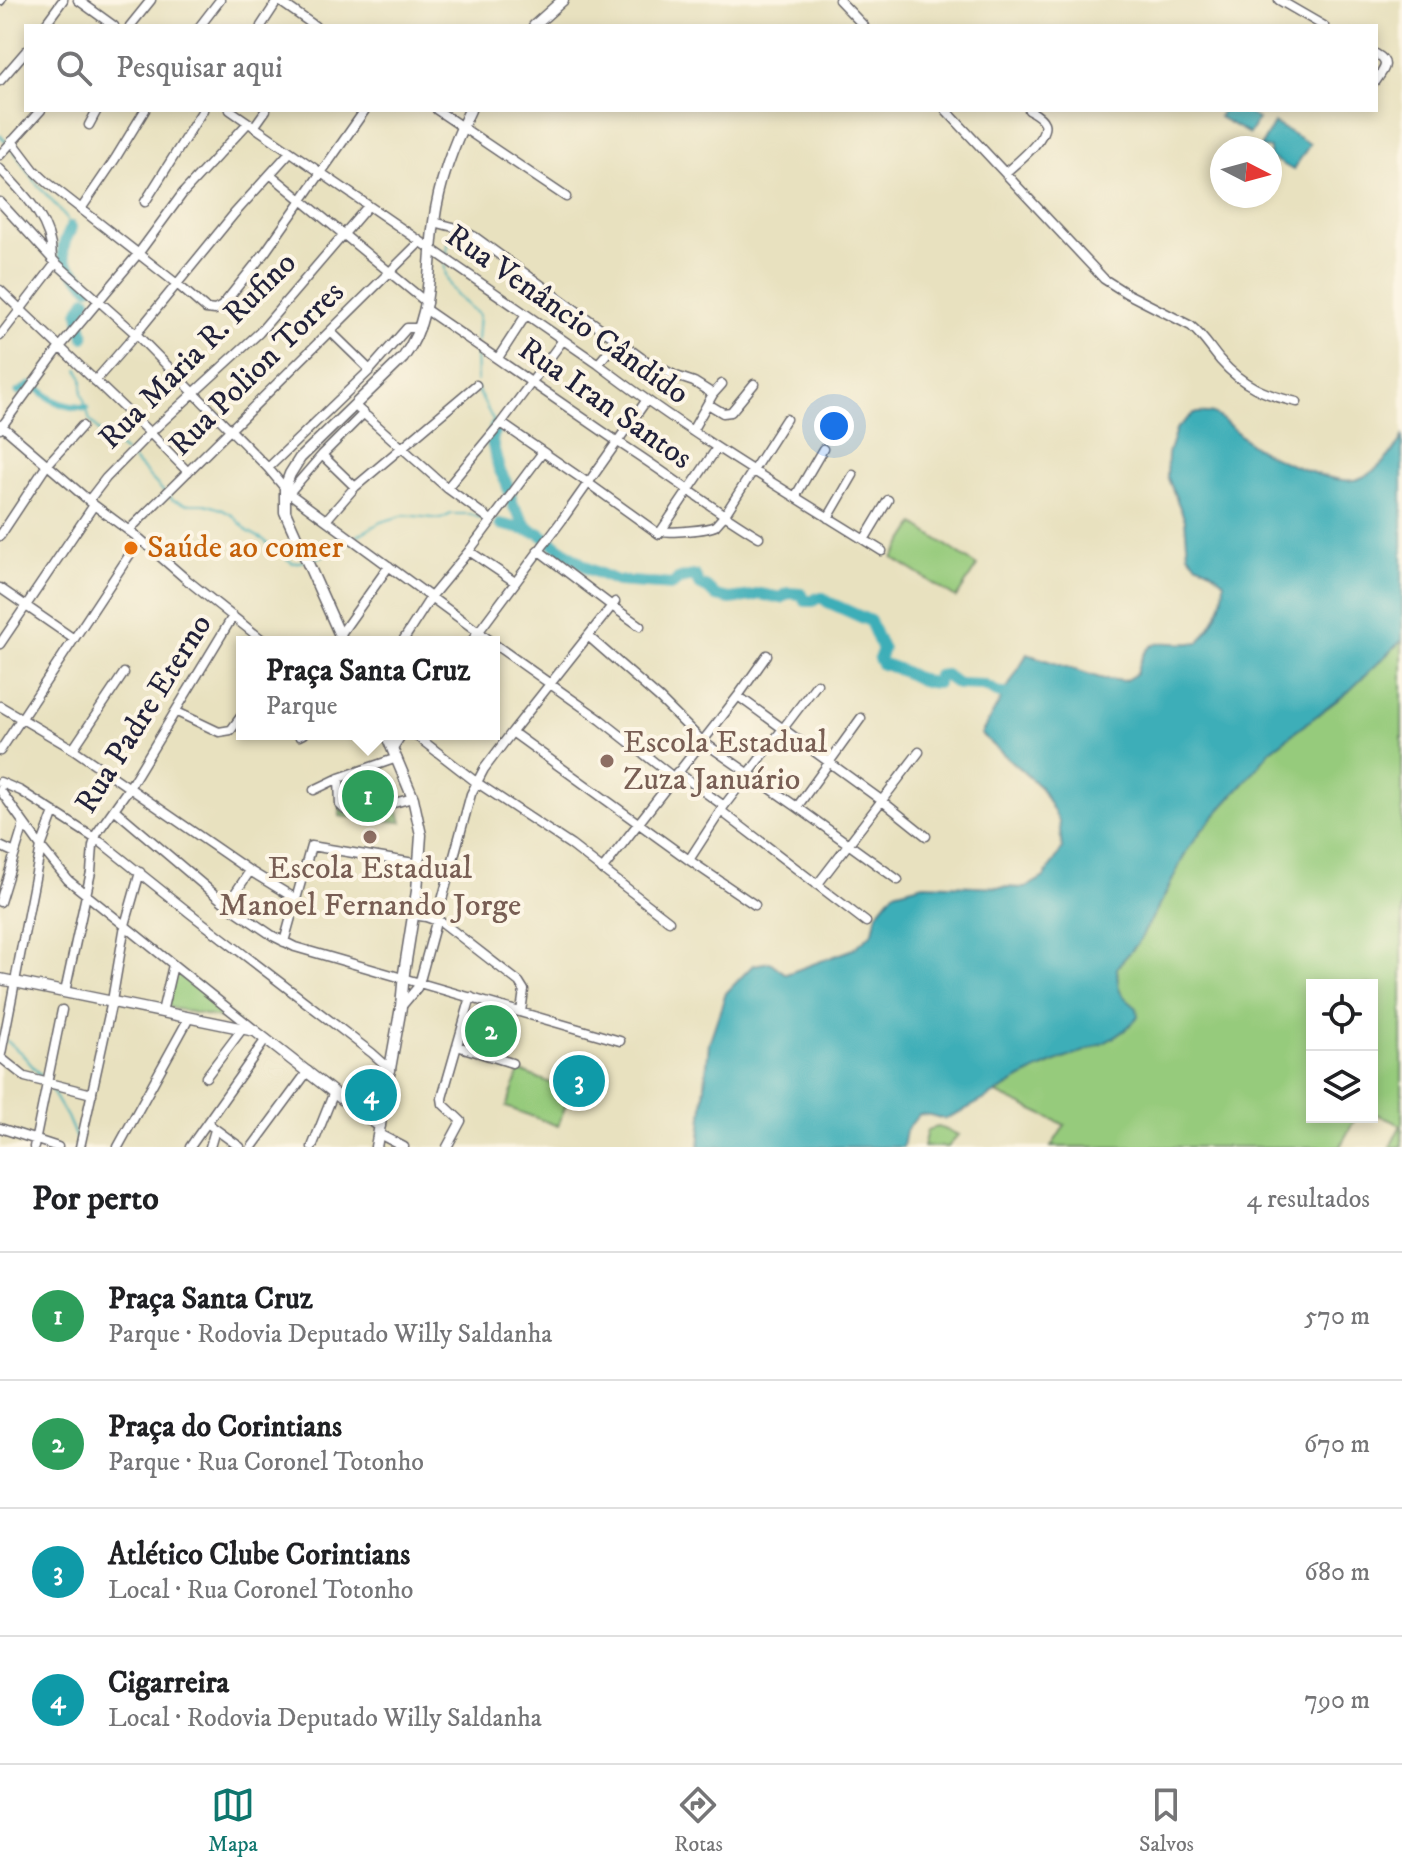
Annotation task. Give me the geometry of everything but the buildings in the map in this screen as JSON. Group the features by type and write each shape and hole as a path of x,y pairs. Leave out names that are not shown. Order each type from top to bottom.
{"main road":[{"path":"536,24 563,0"},
{"path":"341,636 285,512 290,474 300,458 414,344 426,306 434,222 444,174 469,112"},
{"path":"376,1147 401,1007 421,835 413,798 389,740"},
{"path":"0,979 255,1031 380,1130"}],"street":[{"path":"45,24 63,0"},
{"path":"132,24 151,0"},
{"path":"202,24 220,0"},
{"path":"262,24 278,0 312,24"},
{"path":"839,0 862,24"},
{"path":"1279,0 1316,24"},
{"path":"84,2 104,23"},
{"path":"0,81 24,53"},
{"path":"1378,55 1385,63 1378,78"},
{"path":"0,155 39,112"},
{"path":"89,125 96,112"},
{"path":"81,209 144,112"},
{"path":"145,202 202,112"},
{"name":"Rua Venâncio Cândido","path":"233,112 598,364 646,401 882,551"},
{"path":"258,636 1,427 60,347 138,254 183,193 264,112"},
{"path":"12,141 48,183 206,309 215,310 222,306 266,251 364,112"},
{"path":"440,112 566,197"},
{"path":"948,112 1104,279 1191,326 1228,368 1255,389 1297,402"},
{"path":"1005,173 1044,131 1041,119 1032,112"},
{"path":"95,381 223,226 290,152"},
{"path":"0,169 29,200 47,229 54,261 0,336"},
{"name":"Rua Iran Santos","path":"270,174 426,306 724,516 759,537"},
{"path":"0,202 54,261 136,334 287,490 483,636"},
{"name":"Rua Maria R. Rufino","path":"0,644 106,478 193,392 259,333 368,206"},
{"path":"434,222 475,237 617,341 655,366 694,382 713,394"},
{"name":"Rua Polion Torres","path":"129,530 420,242"},
{"path":"0,290 188,472"},
{"path":"498,358 526,315"},
{"path":"268,468 370,370 407,328 420,328"},
{"path":"330,331 370,370"},
{"path":"447,488 501,423 563,340"},
{"path":"598,364 617,341"},
{"path":"692,431 722,384"},
{"path":"708,404 719,411 729,412 735,409 754,384"},
{"path":"327,519 355,487 476,385"},
{"path":"475,636 646,401"},
{"path":"354,405 447,488 491,520"},
{"path":"287,490 364,413"},
{"path":"501,423 660,532 673,533 713,527 724,516 786,419"},
{"path":"0,536 47,465 82,426"},
{"path":"660,532 717,448"},
{"path":"795,497 823,449"},
{"path":"406,636 431,597 543,452"},
{"path":"322,455 355,487"},
{"path":"828,518 853,475"},
{"path":"864,540 888,500"},
{"path":"0,751 140,539"},
{"path":"538,550 640,626"},
{"path":"469,551 515,582"},
{"path":"344,636 389,566"},
{"path":"0,588 74,639"},
{"path":"401,1007 419,982 476,782 614,604"},
{"name":"Rua Padre Eterno","path":"95,838 177,712 233,616"},
{"path":"588,636 660,699 702,741 898,880"},
{"path":"500,648 722,808 866,922"},
{"path":"602,870 767,655"},
{"path":"73,749 124,673"},
{"path":"689,860 722,808 817,684"},
{"path":"738,696 926,836"},
{"path":"0,706 73,749 250,871 296,899"},
{"path":"177,712 219,732 231,730 236,723"},
{"path":"797,807 861,718"},
{"path":"512,732 755,905"},
{"path":"314,790 395,753 400,740"},
{"path":"422,740 476,782 571,845 669,921"},
{"path":"817,885 919,752"},
{"path":"339,778 340,805 345,810 413,798"},
{"path":"0,782 21,791 95,838 391,1070"},
{"path":"0,790 68,880 255,1031"},
{"path":"114,809 227,905 284,942 620,1041"},
{"path":"54,812 41,847 0,1058 25,1077 92,1094"},
{"path":"0,902 24,824"},
{"path":"65,992 91,872 95,838"},
{"path":"0,846 15,853"},
{"path":"284,942 311,846 420,864"},
{"path":"227,905 250,871"},
{"path":"80,1147 125,925 140,872"},
{"path":"413,915 435,920 450,928 519,982 524,990 521,1012"},
{"path":"162,1012 173,965"},
{"path":"447,1147 461,1121 442,1102 471,997"},
{"path":"35,1144 62,1010"},
{"path":"118,1147 189,1018"},
{"path":"206,1077 243,1028"},
{"path":"190,1147 266,1039"},
{"path":"457,1046 512,1063"},
{"path":"252,1147 308,1071"},
{"path":"312,1147 334,1092"},
{"path":"207,1123 240,1147"},
{"path":"0,1128 35,1144 58,1147"},
{"path":"210,1147 215,1130"},
{"path":"380,1130 404,1147"}],"green space":[{"path":"915,524 977,566 956,598 893,558"},
{"path":"1402,640 1402,1147 1390,1147 1401,1125 1378,1115 1378,979 1306,979 1306,1123 1353,1123 1340,1147 1051,1147 1065,1125 996,1093 1034,1071 1101,1044 1123,997 1118,989 1117,967 1138,943 1186,852 1271,750 1348,692"},
{"path":"384,765 402,822 340,816 343,777"},
{"path":"176,972 230,1015 238,1022 167,1007"},
{"path":"474,1004 519,1018 507,1055 463,1044"},
{"path":"520,1071 571,1091 558,1126 506,1107"},
{"path":"938,1127 959,1135 948,1147 923,1147 927,1130"}],"water":[{"path":"1222,112 1246,112 1258,119 1249,134 1219,117"},
{"path":"1274,123 1310,144 1293,170 1282,164 1282,136 1267,136"},
{"path":"1194,413 1217,416 1252,445 1288,463 1335,479 1365,476 1389,456 1402,437 1402,640 1348,692 1271,750 1186,852 1138,943 1117,967 1120,991 1137,1008 1138,1017 1128,1028 1103,1043 1033,1072 944,1119 919,1114 906,1131 903,1147 699,1147 709,1043 726,993 753,965 770,962 786,974 854,949 873,932 877,913 894,892 924,884 1025,888 1044,877 1062,849 1059,821 1041,788 981,734 1027,654 1100,678 1124,681 1136,674 1141,659 1153,645 1199,642 1209,628 1220,607 1224,582 1188,554 1185,520 1167,476 1168,454 1176,429"}],"waterway":[{"path":"0,135 7,143"},
{"path":"12,148 71,227"},
{"path":"71,227 64,245 64,258 70,269 89,287"},
{"path":"446,255 450,236"},
{"path":"445,261 450,285 479,315 477,341"},
{"path":"84,337 79,312 86,300"},
{"path":"476,347 477,381"},
{"path":"78,369 90,421 103,436 125,452"},
{"path":"18,392 30,385 61,403 86,408"},
{"path":"477,387 495,424"},
{"path":"495,427 492,442 499,469 513,505 533,532"},
{"path":"130,456 164,492"},
{"path":"169,496 186,504 205,504 221,509 293,563 304,561"},
{"path":"357,536 381,522 405,515 441,519 451,514 470,514 483,519"},
{"path":"500,524 539,533 589,569 617,581 673,585 678,579 695,576 699,584 716,596 730,599 760,594 781,598 788,593 801,594 806,601 823,598 870,621 883,649 879,659 882,664 930,682 937,683 938,676 945,675 958,684 983,685 1017,697"},
{"path":"310,560 341,549 348,543"},
{"path":"7,1041 42,1077"},
{"path":"50,1088 78,1143"}],"place":[{"name":"Saúde ao comer","path":"131,548"},
{"name":"Escola Estadual Zuza Januário","path":"607,761"},
{"name":"Praça Santa Cruz","path":"368,796"},
{"name":"Escola Estadual Manoel Fernando Jorge","path":"370,837"},
{"name":"Praça do Corintians","path":"491,1031"},
{"name":"Atlético Clube Corintians","path":"579,1081"},
{"name":"Cigarreira","path":"371,1095"}]}
